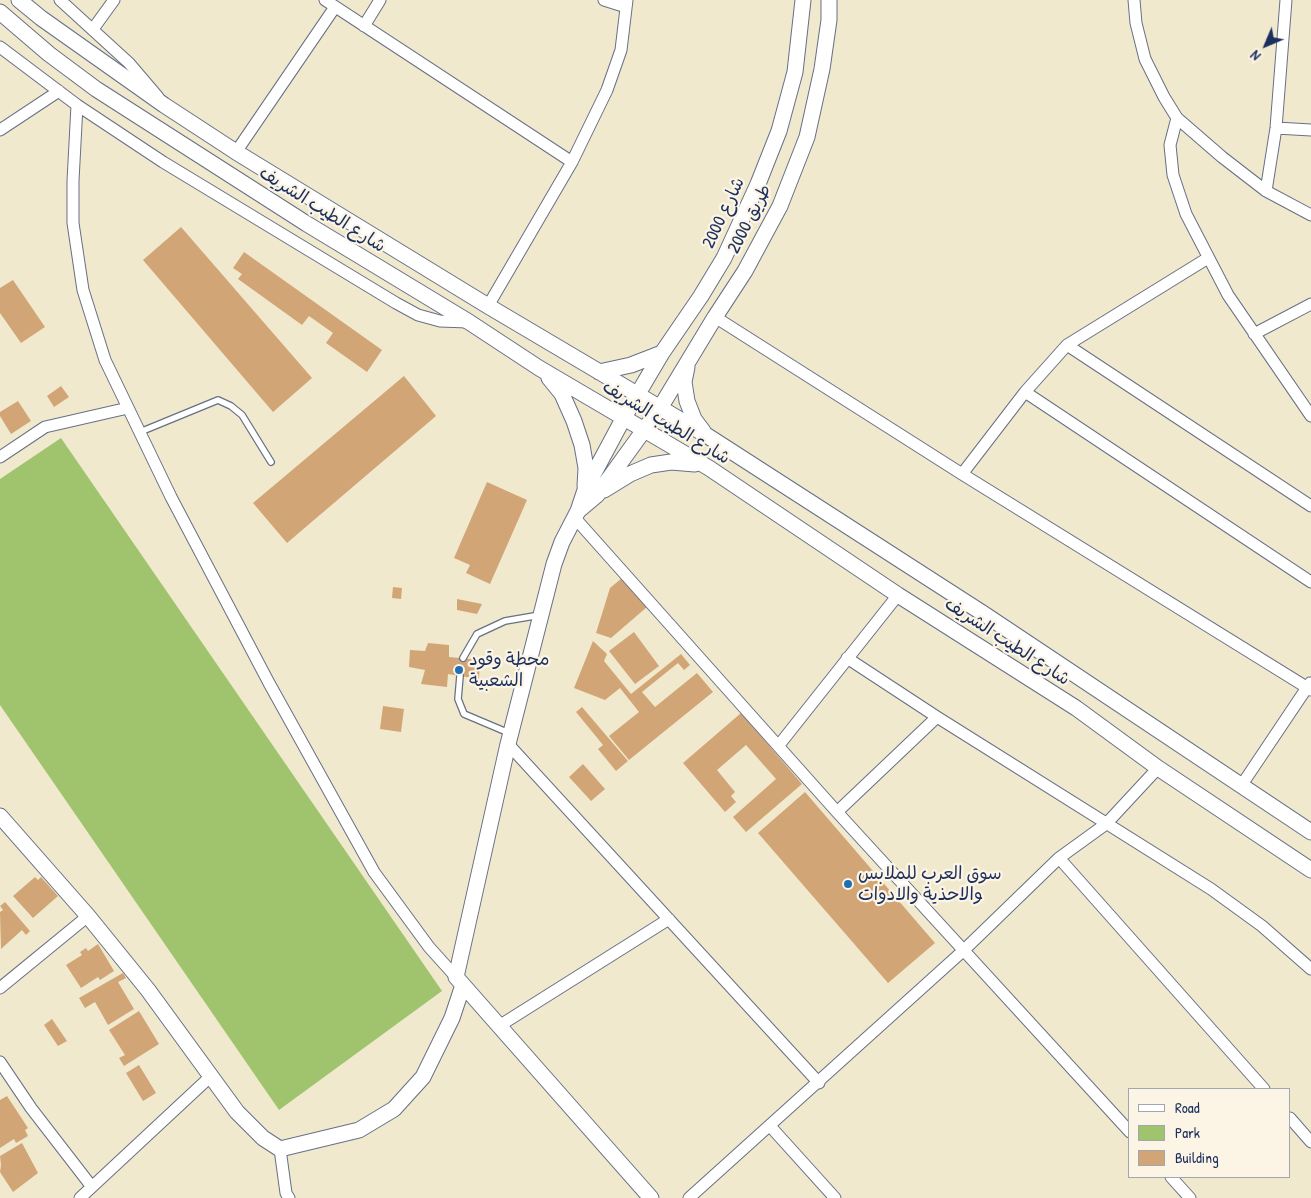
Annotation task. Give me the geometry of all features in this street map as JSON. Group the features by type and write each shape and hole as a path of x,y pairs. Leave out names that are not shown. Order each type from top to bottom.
{"main road":[{"name":"شارع الطيب الشريف","path":"19,0 41,18 164,105 236,152 488,306 706,435 984,614 1311,832"},
{"name":"شارع 2000","path":"591,493 623,419 662,353 701,296 724,258 762,175 779,130 795,72 803,0"},
{"name":"طريق 2000","path":"591,493 644,431 660,408 745,271 780,206 807,137 822,69 830,0"},
{"name":"شارع الطيب الشريف","path":"0,12 49,54 96,89 307,224 468,322 539,368 709,468 898,594 1076,708 1158,768 1311,870"},
{"path":"697,347 688,364 684,382 687,401 694,419 706,435"},
{"path":"599,372 631,365 662,353"},
{"path":"539,368 562,394 574,420 582,445 591,493"},
{"path":"0,816 88,916 148,990 238,1112 263,1138 280,1149 359,1130 394,1109 423,1077 452,1018 510,739 554,564 562,542 576,514 591,493 651,465 683,462 709,468"},
{"path":"460,981 651,1198"}],"street":[{"path":"60,0 135,69 164,105"},
{"path":"92,29 114,0"},
{"path":"325,0 572,162"},
{"path":"364,26 380,0"},
{"path":"488,306 572,162 607,90 621,50 626,4 604,0"},
{"path":"1134,0 1136,23 1146,59 1164,97 1177,118 1222,157 1266,191 1311,216"},
{"path":"1266,191 1276,128 1286,0"},
{"path":"236,152 335,7"},
{"path":"0,47 77,105 163,162 396,303 418,315 440,322 468,322"},
{"path":"0,130 58,91"},
{"path":"77,105 73,222 83,290 105,360 171,497 269,683 374,872 429,947 460,981"},
{"path":"1177,118 1170,145 1173,175 1186,214 1228,295 1311,416"},
{"path":"1276,128 1311,130"},
{"path":"962,474 1025,392 1067,345 1208,258"},
{"path":"1254,334 1311,304"},
{"path":"715,317 962,474 1310,686 1240,786"},
{"path":"1067,345 1311,506"},
{"path":"1025,392 1311,582"},
{"path":"0,457 45,428 128,408"},
{"path":"576,514 837,812 1128,1130"},
{"path":"779,746 898,594"},
{"path":"847,658 937,717 1211,889 1262,926 1311,969"},
{"path":"837,812 937,717"},
{"path":"510,739 668,919 818,1083"},
{"path":"690,1198 964,950 1059,858 1106,824 1158,768"},
{"path":"1059,858 1263,1088"},
{"path":"0,988 88,916"},
{"path":"499,1026 668,919"},
{"path":"0,1062 31,1108 92,1187"},
{"path":"80,1198 211,1076"},
{"path":"1291,1119 1311,1142"},
{"path":"770,1126 835,1198"},
{"path":"280,1149 286,1193 289,1198"},
{"path":"1172,1178 1190,1198"}],"lane":[{"path":"140,432 218,400 231,406 242,415 272,462"},
{"path":"463,658 477,634 505,621 542,614"},
{"path":"460,676 458,698 464,714 510,739"}],"green space":[{"path":"61,438 442,991 279,1110 0,705 0,479"}],"building":[{"path":"181,227 312,378 273,412 143,260"},
{"path":"244,252 382,350 367,372 326,343 333,333 309,316 302,325 238,279 242,274 233,268"},
{"path":"13,280 45,327 21,343 0,313 0,288"},
{"path":"404,376 436,416 287,543 253,503"},
{"path":"61,386 69,397 54,407 47,396"},
{"path":"18,401 31,421 11,434 0,416 0,412"},
{"path":"487,482 527,500 490,584 466,573 470,565 454,558"},
{"path":"622,578 647,607 611,638 596,633 610,588"},
{"path":"393,587 402,588 401,599 392,598"},
{"path":"457,599 482,604 477,614 457,610"},
{"path":"634,632 659,666 635,684 609,651"},
{"path":"593,641 607,654 604,661 631,694 681,654 690,665 684,670 678,663 642,692 655,707 697,673 713,692 629,760 609,736 639,712 620,688 605,700 574,688"},
{"path":"428,643 449,645 449,657 480,660 479,679 448,674 447,687 421,684 425,670 409,667 410,650 425,651"},
{"path":"383,706 404,709 401,732 380,729"},
{"path":"582,707 628,761 616,771 598,749 603,745 576,712"},
{"path":"741,713 802,784 746,832 733,817 776,779 746,745 717,770 735,792 731,796 736,802 725,812 683,763"},
{"path":"583,764 605,789 591,801 569,777"},
{"path":"805,792 935,943 888,983 758,833"},
{"path":"35,877 38,880 41,877 58,896 33,918 13,896"},
{"path":"5,902 30,931 26,935 22,930 1,949 0,912 3,910 0,906"},
{"path":"98,944 114,971 100,980 98,977 81,988 66,965 82,955 80,952 86,948 88,951"},
{"path":"123,973 126,978 118,982 134,1009 108,1025 95,1002 85,1008 79,998"},
{"path":"139,1011 159,1044 124,1066 119,1058 125,1055 109,1030"},
{"path":"52,1019 67,1041 58,1046 44,1025"},
{"path":"139,1065 156,1093 143,1101 126,1073"},
{"path":"7,1096 28,1128 25,1130 28,1136 16,1143 14,1139 0,1148 0,1100"},
{"path":"22,1143 38,1173 13,1192 0,1172 0,1156"}],"place":[{"name":"محطة وقود الشعبية","path":"459,670"},
{"name":"سوق العرب للملابس والاحذية والادوات","path":"848,884"}]}
